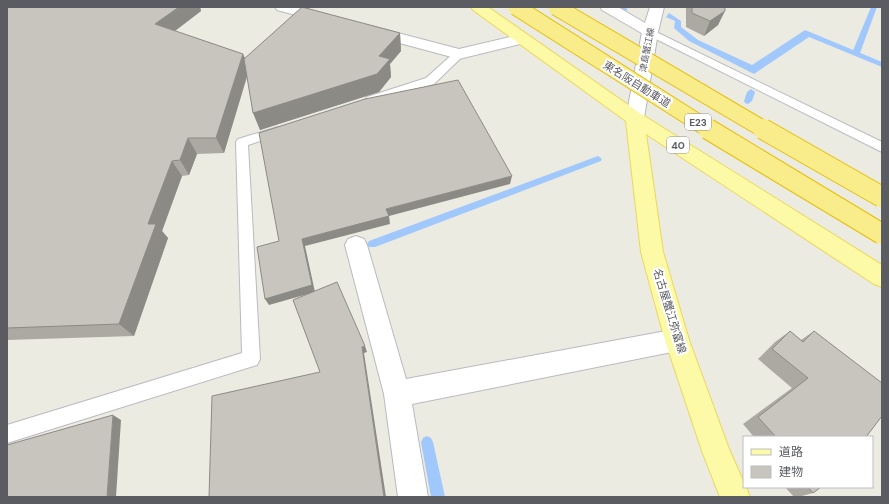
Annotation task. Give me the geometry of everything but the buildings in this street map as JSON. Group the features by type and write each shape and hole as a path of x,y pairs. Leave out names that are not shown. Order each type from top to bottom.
{"highway":[{"name":"東名阪自動車道","path":"516,7 704,126 882,234"},
{"name":"E23","path":"556,7 722,106 882,197"}],"main road":[{"name":"40","path":"478,7 635,118 882,277"},
{"name":"名古屋蟹江弥富線","path":"635,118 652,252 677,340 716,451 735,497"}],"street":[{"path":"282,7 343,23"},
{"path":"607,7 650,32"},
{"name":"津島蟹江線","path":"635,118 650,32 657,7"},
{"path":"359,28 459,54 523,39"},
{"path":"356,245 397,394 413,497"},
{"path":"397,394 677,340"}],"lane":[{"path":"650,32 882,147"},
{"path":"355,105 430,81 459,54"},
{"path":"7,434 251,359 242,142 295,125"}],"water":[{"path":"669,13 681,21 681,27 698,40 752,65 805,30 882,62 882,67 809,37 754,74 689,41 674,28 675,21 666,17"}],"waterway":[{"path":"620,7 625,10"},
{"path":"856,53 874,7"},
{"path":"748,101 751,92"},
{"path":"372,244 598,159"},
{"path":"427,442 438,497"}]}
